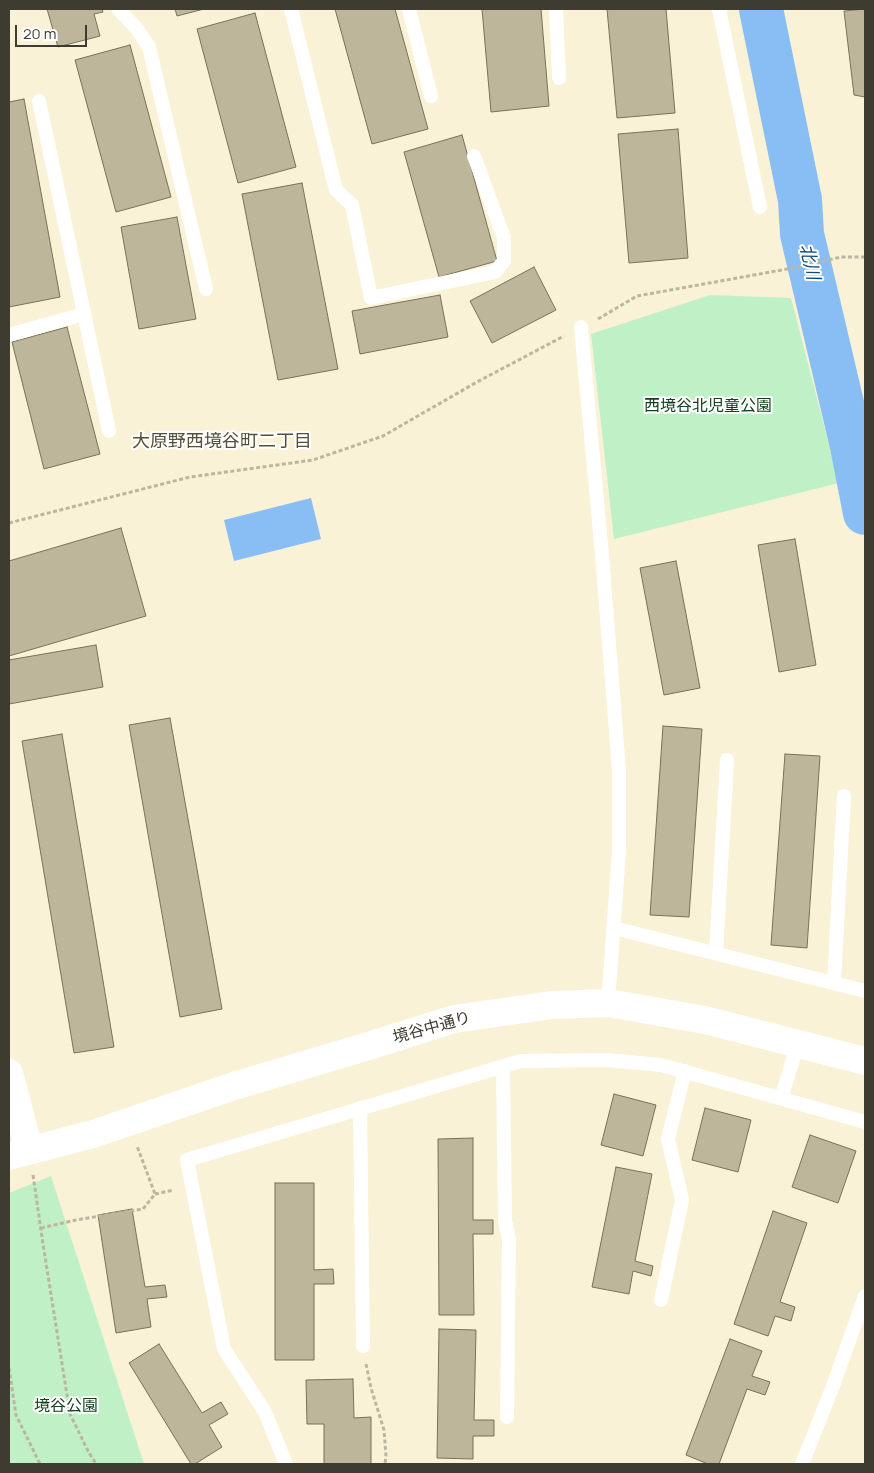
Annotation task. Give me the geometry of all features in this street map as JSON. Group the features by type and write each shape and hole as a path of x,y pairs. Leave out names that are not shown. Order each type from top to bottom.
{"street":[{"name":"境谷中通り","path":"19,1153 93,1134 234,1086 454,1019 552,1004 608,1003 705,1020 865,1061"},
{"path":"9,1073 19,1153"}],"lane":[{"path":"119,9 137,29 149,48 206,289"},
{"path":"291,9 336,190 352,205 371,298 495,272 504,261 504,238 474,156"},
{"path":"409,9 431,96"},
{"path":"556,9 559,78"},
{"path":"719,9 760,207"},
{"path":"39,101 109,431"},
{"path":"9,335 84,314"},
{"path":"581,327 602,555 618,770 618,851 608,1003"},
{"path":"716,953 727,760"},
{"path":"834,983 844,796"},
{"path":"614,928 865,991"},
{"path":"782,1098 798,1044"},
{"path":"286,1464 265,1412 224,1349 187,1160 521,1061 607,1060 662,1065 865,1122"},
{"path":"502,1067 504,1221 509,1239 507,1418"},
{"path":"662,1300 682,1200 668,1139 685,1071"},
{"path":"360,1108 363,1346"},
{"path":"802,1464 833,1386 865,1296"}],"path":[{"path":"9,523 190,477 313,460 382,436 477,382 602,317 637,296 793,268 841,257 865,256"},
{"path":"41,1228 143,1209 155,1194 134,1138 122,1125"},
{"path":"19,1153 41,1228 70,1414 88,1452 96,1464"},
{"path":"363,1346 371,1388 384,1430 385,1464"},
{"path":"9,1368 16,1416 40,1464"}],"green space":[{"name":"西境谷北児童公園","path":"710,295 791,298 839,483 614,539 591,334"},
{"name":"境谷公園","path":"51,1176 144,1464 9,1464 9,1193"}],"water":[{"path":"311,498 321,539 234,561 224,520"}],"building":[{"path":"47,9 102,9 103,12 94,14 100,36 58,47"},
{"path":"175,9 204,9 177,16"},
{"path":"335,9 395,9 428,129 372,144"},
{"path":"482,9 541,9 549,106 491,112"},
{"path":"607,9 666,9 675,113 617,118"},
{"path":"865,9 865,97 854,95 844,11"},
{"path":"255,13 296,167 238,183 197,29"},
{"path":"130,45 171,197 116,212 75,60"},
{"path":"24,99 60,297 9,307 9,102"},
{"path":"678,129 688,258 629,263 618,134"},
{"path":"462,135 497,261 439,277 404,152"},
{"path":"302,183 338,369 278,380 242,194"},
{"path":"177,217 196,319 139,329 121,227"},
{"path":"534,267 556,310 492,343 470,301"},
{"path":"440,295 448,337 360,354 352,311"},
{"path":"67,327 100,454 44,469 12,342"},
{"path":"121,528 146,616 9,656 9,561"},
{"path":"795,539 816,665 779,672 758,545"},
{"path":"676,561 700,688 664,695 640,568"},
{"path":"96,645 103,687 9,704 9,660"},
{"path":"170,718 222,1009 180,1017 129,725"},
{"path":"663,726 702,729 689,917 650,915"},
{"path":"62,734 114,1047 74,1053 22,741"},
{"path":"785,754 820,756 807,948 771,945"},
{"path":"614,1094 656,1105 643,1156 601,1145"},
{"path":"705,1108 751,1120 738,1172 692,1160"},
{"path":"810,1135 856,1151 838,1203 792,1187"},
{"path":"473,1138 473,1220 493,1220 493,1234 473,1234 474,1315 439,1315 438,1139"},
{"path":"616,1167 652,1174 635,1261 653,1266 651,1276 633,1271 629,1294 592,1287"},
{"path":"275,1183 314,1183 314,1270 333,1269 334,1284 314,1284 314,1360 275,1360"},
{"path":"132,1209 145,1287 165,1285 167,1297 147,1299 151,1327 116,1333 98,1215"},
{"path":"773,1211 807,1223 780,1302 795,1307 791,1321 775,1316 768,1336 734,1324"},
{"path":"439,1329 476,1330 474,1420 494,1420 494,1436 473,1436 473,1459 437,1458"},
{"path":"730,1339 762,1351 752,1376 770,1382 765,1395 747,1389 719,1464 708,1464 686,1455"},
{"path":"159,1344 202,1413 221,1402 228,1414 209,1425 222,1447 195,1464 191,1464 129,1363"},
{"path":"353,1379 354,1418 371,1417 371,1464 324,1464 324,1424 307,1424 306,1380"}],"waterway":[{"name":"北川","path":"761,9 800,200 802,234 852,446 865,513"}],"district":[{"name":"大原野西境谷町二丁目","path":"222,442"}]}
